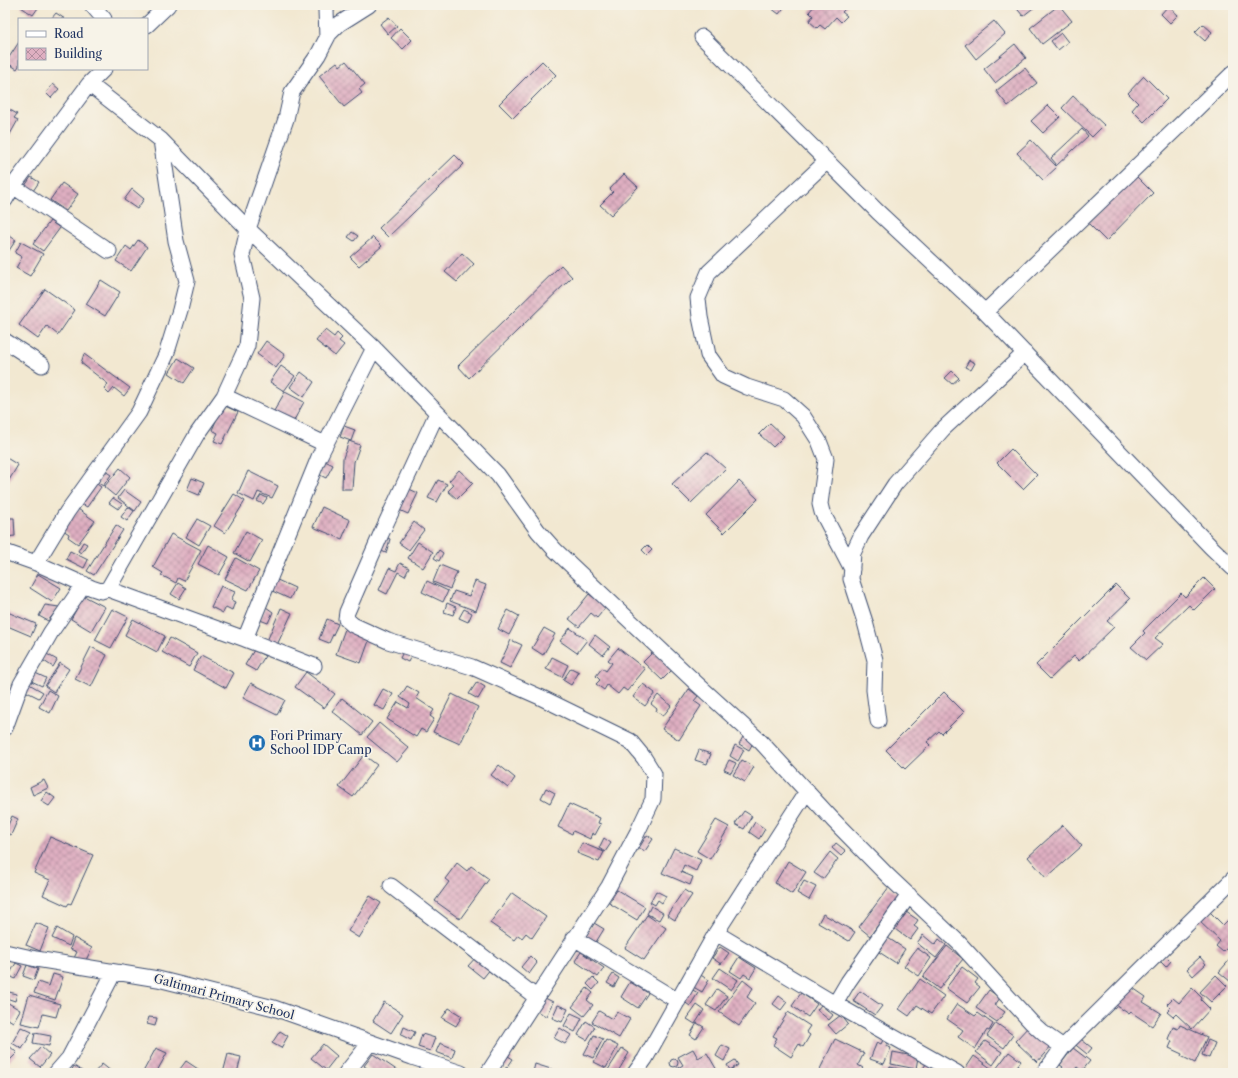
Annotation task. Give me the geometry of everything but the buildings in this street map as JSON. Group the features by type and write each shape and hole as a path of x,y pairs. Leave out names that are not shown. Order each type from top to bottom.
{"street":[{"path":"92,5 103,18"},
{"path":"148,24 168,5"},
{"path":"327,38 326,10 328,5"},
{"path":"108,590 197,434 224,396 247,346 252,298 242,255 248,229 286,119 292,92 318,55 327,38 339,24 369,5"},
{"path":"702,37 878,212 985,312 1210,547 1233,568"},
{"path":"103,70 89,84 7,194 109,251"},
{"path":"985,312 1184,122 1233,73"},
{"path":"89,84 161,140 248,229 374,348 498,475 538,531 555,550 761,742 882,871 959,943 1031,1022 1063,1048"},
{"path":"36,563 67,512 139,412 166,355 180,310 187,282 176,241 161,140"},
{"path":"828,161 710,272 698,298 708,355 723,376 748,387 784,399 803,416 819,441 826,459 820,504 822,512 852,569"},
{"path":"5,342 42,365"},
{"path":"245,639 319,457 374,348"},
{"path":"878,721 874,690 875,660 865,622 851,579 853,553 861,536 895,484 943,429 1025,353"},
{"path":"224,396 325,444"},
{"path":"438,413 381,534 347,612 346,619 353,626 388,641 472,667 540,697 630,742 644,758 654,774 653,799 609,886 488,1073"},
{"path":"5,552 36,563 101,591 108,590 245,639 314,666"},
{"path":"5,728 21,684 51,632 84,584"},
{"path":"635,1073 645,1059 716,933 806,791"},
{"path":"1044,1073 1063,1048 1233,879"},
{"path":"391,886 536,997"},
{"path":"835,1004 848,982 909,895"},
{"path":"716,933 835,1004 957,1073"},
{"path":"574,938 678,1001"},
{"name":"Galtimari Primary School","path":"5,952 36,959 158,979 274,1008 461,1073"},
{"path":"56,1073 70,1058 114,972"},
{"path":"346,1073 370,1042"}],"place":[{"name":"Fori Primary School IDP Camp","path":"257,743"}]}
